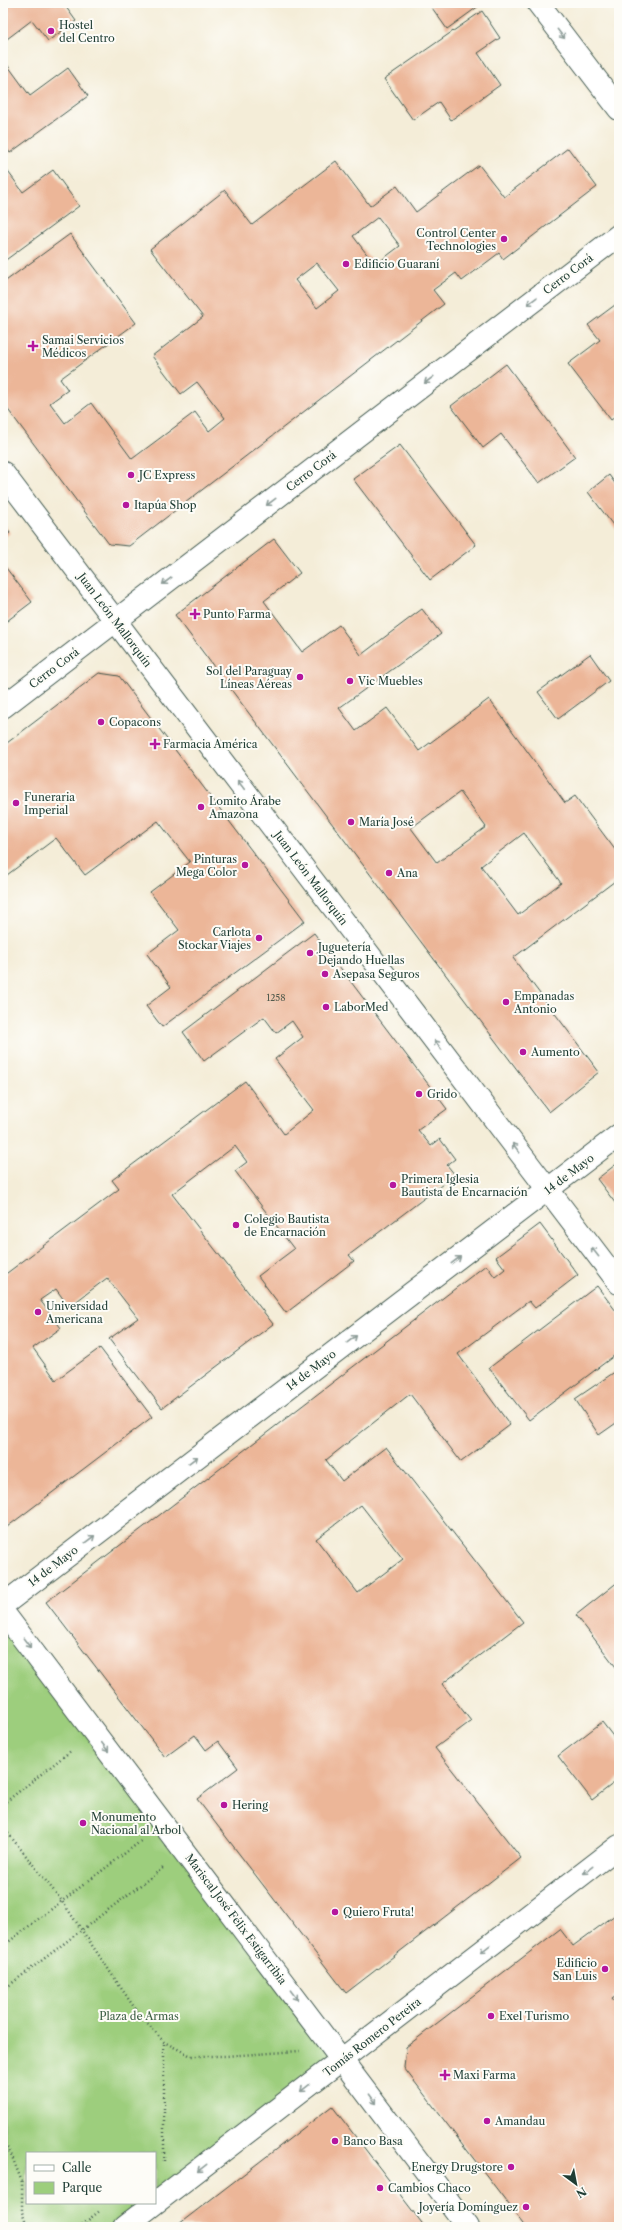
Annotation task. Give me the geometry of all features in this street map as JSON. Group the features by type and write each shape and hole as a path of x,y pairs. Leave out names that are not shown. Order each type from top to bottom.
{"street":[{"path":"538,3 619,109"},
{"name":"Cerro Corá","path":"3,707 619,235"},
{"name":"Juan León Mallorquín","path":"3,473 619,1283"},
{"name":"14 de Mayo","path":"3,1605 619,1135"},
{"name":"Mariscal José Félix Estigarribia","path":"3,1612 343,2059 468,2227"},
{"name":"Tomás Romero Pereira","path":"156,2202 619,1846"},
{"name":"Tomás Romero Pereira","path":"124,2227 154,2204"}],"path":[{"path":"3,1681 3,1691"},
{"path":"3,1804 78,1746"},
{"path":"3,1827 62,1901 136,2010 164,2042 191,2056 226,2056 303,2051"},
{"path":"3,1946 147,1836"},
{"path":"3,1990 169,1863"},
{"path":"164,2042 164,2162"},
{"path":"3,2141 12,2154 22,2182 22,2212 27,2227"},
{"path":"159,2166 170,2158"},
{"path":"79,2227 104,2208"}],"green space":[{"name":"Plaza de Armas","path":"3,1612 343,2059 156,2202 156,2152 26,2152 26,2204 154,2204 124,2227 3,2227"}],"building":[{"name":"Hostel del Centro","path":"3,3 63,3 76,21 48,41 32,20 3,42"},
{"path":"433,3 483,3 447,29 430,5"},
{"path":"482,11 500,38 478,53 500,85 451,120 439,102 413,120 384,79"},
{"path":"3,59 30,96 68,68 88,96 10,153 3,143"},
{"path":"568,148 597,187 503,259 499,253 462,281 456,273 433,290 444,304 129,546 109,544 3,403 3,283 70,234 136,323 60,379 68,390 50,403 65,423 91,403 132,459 195,412 209,431 225,418 197,382 181,394 152,356 203,317 150,249 225,190 252,225 336,161 370,206 397,186 416,212 479,165 504,197","holes":["378,217 400,246 375,265 353,236","317,263 339,291 317,308 295,280"]},
{"path":"3,165 23,192 53,170 79,206 3,262"},
{"path":"619,302 619,414 611,420 568,364 600,340 588,325"},
{"path":"506,364 575,457 539,483 501,434 483,448 451,406"},
{"path":"400,445 476,545 430,580 353,479"},
{"path":"609,475 619,489 619,533 588,492"},
{"path":"3,524 10,533 3,538"},
{"path":"274,539 300,573 264,601 302,652 339,625 361,655 422,609 441,634 339,708 356,731 387,708 419,751 489,699 565,803 575,796 619,855 619,878 513,958 599,1072 549,1112 175,615","holes":["460,792 486,827 437,863 411,828","524,833 561,883 518,915 481,866"]},
{"path":"3,564 32,602 3,624"},
{"path":"590,654 609,681 558,719 538,692"},
{"path":"99,673 119,676 305,921 162,1027 146,1006 171,987 147,954 179,930 150,892 190,862 158,821 85,875 56,838 3,878 3,746"},
{"path":"314,933 447,1109 418,1130 431,1146 440,1139 455,1159 447,1165 455,1175 349,1255 354,1261 286,1313 258,1276 294,1249 235,1171 247,1162 235,1146 172,1194 273,1324 162,1408 109,1339 138,1318 107,1278 69,1307 56,1289 40,1300 61,1328 33,1348 56,1380 100,1348 152,1417 3,1530 3,1276 119,1189 112,1180 245,1081 284,1134 314,1110 275,1059 303,1037 292,1021 276,1033 264,1017 204,1061 183,1032"},
{"path":"619,1162 619,1208 597,1179"},
{"path":"540,1224 578,1275 535,1308 529,1301 458,1354 510,1425 461,1462 410,1394 326,1460 342,1481 386,1447 523,1622 442,1684 471,1721 435,1748 521,1858 346,1993 197,1799 238,1768 218,1741 206,1750 195,1735 165,1757 46,1602 486,1265 495,1277 505,1269 496,1257","holes":["361,1505 403,1559 358,1593 316,1539"]},
{"path":"597,1286 619,1315 619,1352 529,1420 489,1368"},
{"path":"619,1369 619,1421 599,1435 575,1399"},
{"path":"619,1581 619,1671 576,1615"},
{"path":"602,1722 619,1744 619,1779 592,1800 558,1756"},
{"path":"619,1912 619,1993 612,1998 619,2007 619,2227 526,2227 404,2068 406,2047 560,1929 573,1946"},
{"path":"332,2106 425,2227 181,2227 179,2224"}],"place":[{"name":"Hostel del Centro","path":"51,31"},
{"name":"Control Center Technologies","path":"504,239"},
{"name":"Edificio Guaraní","path":"346,264"},
{"name":"Samai Servicios Médicos","path":"33,346"},
{"name":"JC Express","path":"131,475"},
{"name":"Itapúa Shop","path":"126,505"},
{"name":"Punto Farma","path":"195,614"},
{"name":"Sol del Paraguay Líneas Aéreas","path":"300,677"},
{"name":"Vic Muebles","path":"350,681"},
{"name":"Copacons","path":"101,722"},
{"name":"Farmacia América","path":"155,744"},
{"name":"Funeraria Imperial","path":"16,803"},
{"name":"Lomito Árabe Amazona","path":"201,807"},
{"name":"María José","path":"351,822"},
{"name":"Pinturas Mega Color","path":"245,865"},
{"name":"Ana","path":"389,873"},
{"name":"Carlota Stockar Viajes","path":"259,938"},
{"name":"Juguetería Dejando Huellas","path":"310,953"},
{"name":"Asepasa Seguros","path":"325,974"},
{"name":"Empanadas Antonio","path":"506,1002"},
{"name":"LaborMed","path":"326,1007"},
{"name":"Aumento","path":"523,1052"},
{"name":"Grido","path":"419,1094"},
{"name":"Primera Iglesia Bautista de Encarnación","path":"393,1185"},
{"name":"Colegio Bautista de Encarnación","path":"236,1225"},
{"name":"Universidad Americana","path":"38,1312"},
{"name":"Hering","path":"224,1805"},
{"name":"Monumento Nacional al Arbol","path":"83,1823"},
{"name":"Quiero Fruta!","path":"335,1912"},
{"name":"Edificio San Luis","path":"605,1969"},
{"name":"Exel Turismo","path":"491,2016"},
{"name":"Maxi Farma","path":"445,2075"},
{"name":"Amandau","path":"487,2121"},
{"name":"Banco Basa","path":"335,2141"},
{"name":"Energy Drugstore","path":"511,2167"},
{"name":"Cambios Chaco","path":"380,2188"},
{"name":"Joyería Domínguez","path":"526,2207"}]}
